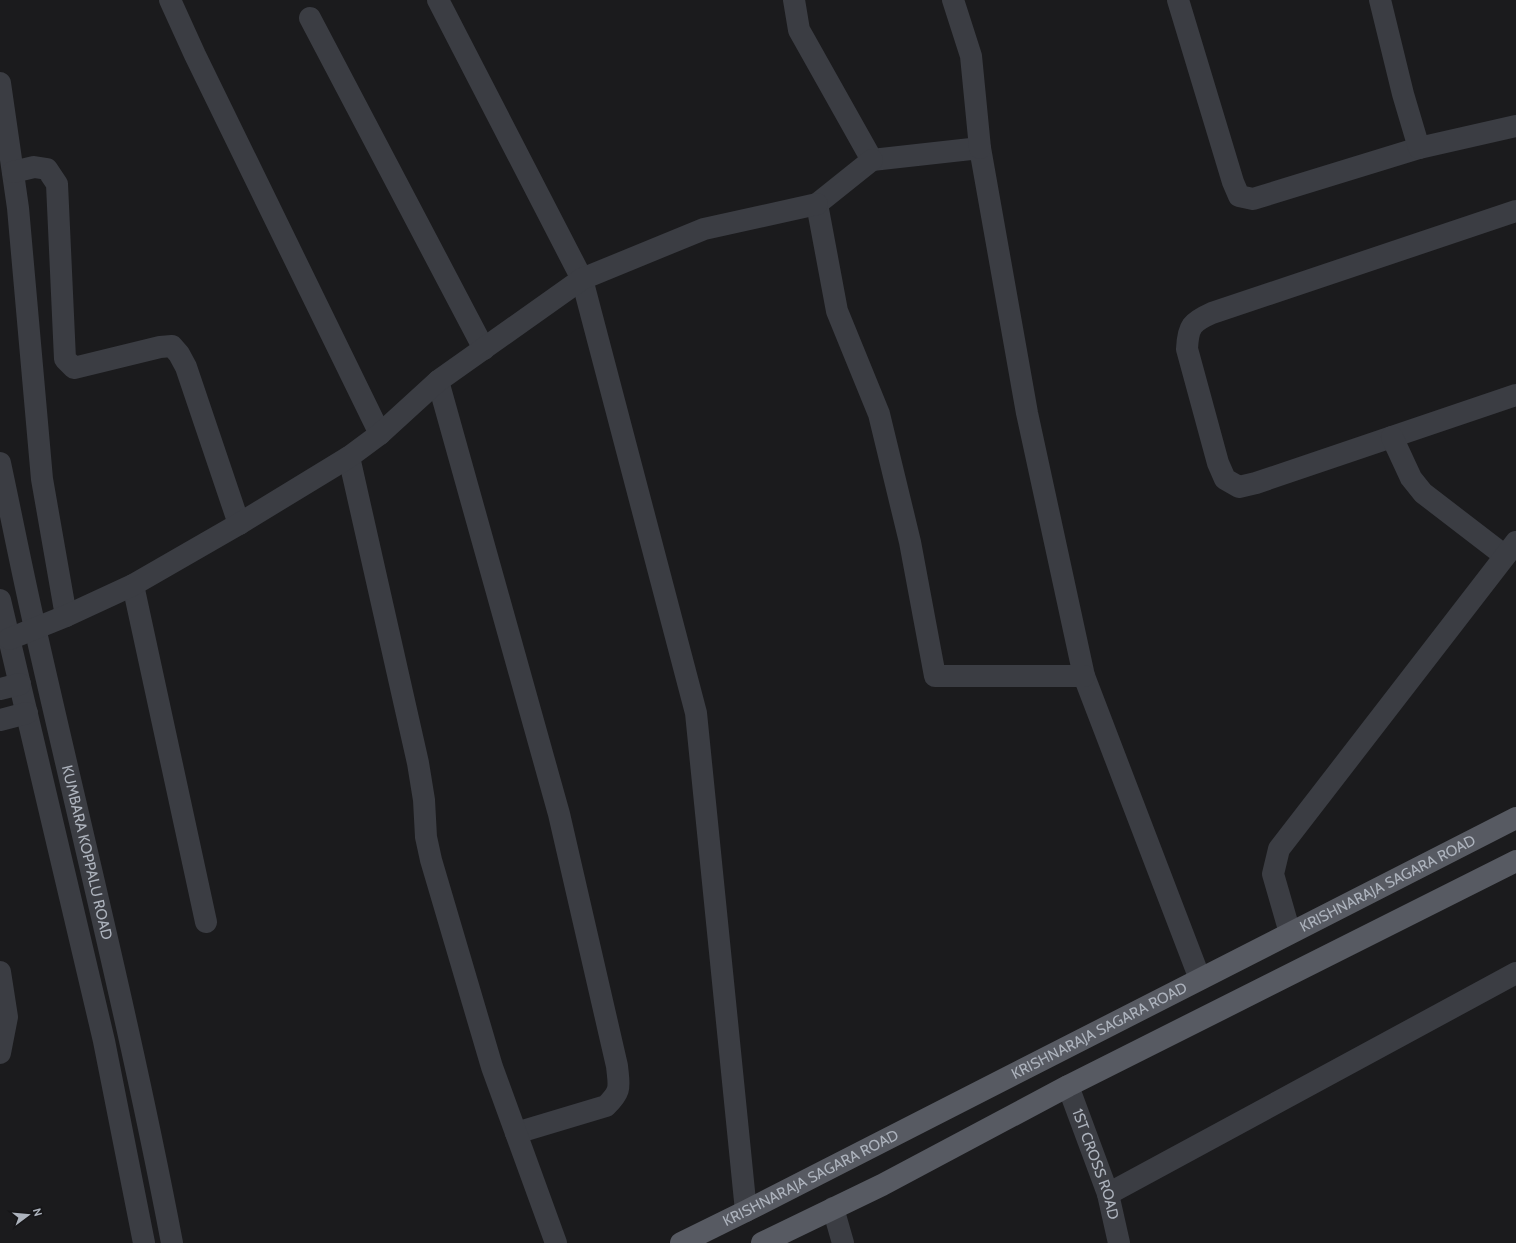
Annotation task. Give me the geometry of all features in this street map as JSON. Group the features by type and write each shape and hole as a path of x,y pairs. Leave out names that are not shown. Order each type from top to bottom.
{"main road":[{"name":"KRISHNARAJA SAGARA ROAD","path":"681,1243 1516,818"},
{"path":"762,1243 882,1184 1068,1086 1516,862"}],"street":[{"path":"170,0 202,69 380,434"},
{"path":"438,0 582,279 696,713 746,1211"},
{"path":"794,0 799,30 872,160"},
{"path":"953,0 971,56 980,148 1027,413 1084,676 1200,979"},
{"path":"1178,0 1233,182 1239,196 1253,198 1419,148 1516,126"},
{"path":"1380,0 1403,94 1419,148"},
{"path":"310,18 484,349"},
{"path":"0,83 18,208 42,478 66,616"},
{"path":"9,639 66,616 134,585 239,524 349,457 380,434 438,381 582,279 704,229 817,204 872,160 980,148"},
{"path":"13,172 34,167 47,169 57,184 65,359 74,368 160,347 172,346 179,354 186,367 239,524"},
{"path":"817,204 837,311 880,414 910,542 935,676 1084,676"},
{"path":"1516,211 1212,312 1196,320 1188,334 1187,349 1218,463 1226,479 1238,487 1256,483 1516,395"},
{"path":"438,381 559,814 618,1072 619,1085 616,1096 606,1106 516,1133"},
{"path":"1290,933 1273,874 1280,849 1511,549 1423,493 1411,478 1392,437"},
{"path":"349,457 418,762 424,800 426,837 431,860 492,1067 556,1243"},
{"name":"KUMBARA KOPPALU ROAD","path":"0,463 35,629 129,1033 172,1243"},
{"path":"134,585 206,922"},
{"name":"KUMBARA KOPPALU ROAD","path":"0,600 9,639 10,686 27,713 104,1042 144,1243"},
{"path":"0,720 27,713"},
{"path":"0,972 7,1017 0,1053"},
{"path":"1108,1194 1516,973"},
{"name":"1ST CROSS ROAD","path":"1068,1086 1108,1194 1119,1243"},
{"path":"833,1208 843,1243"}]}
